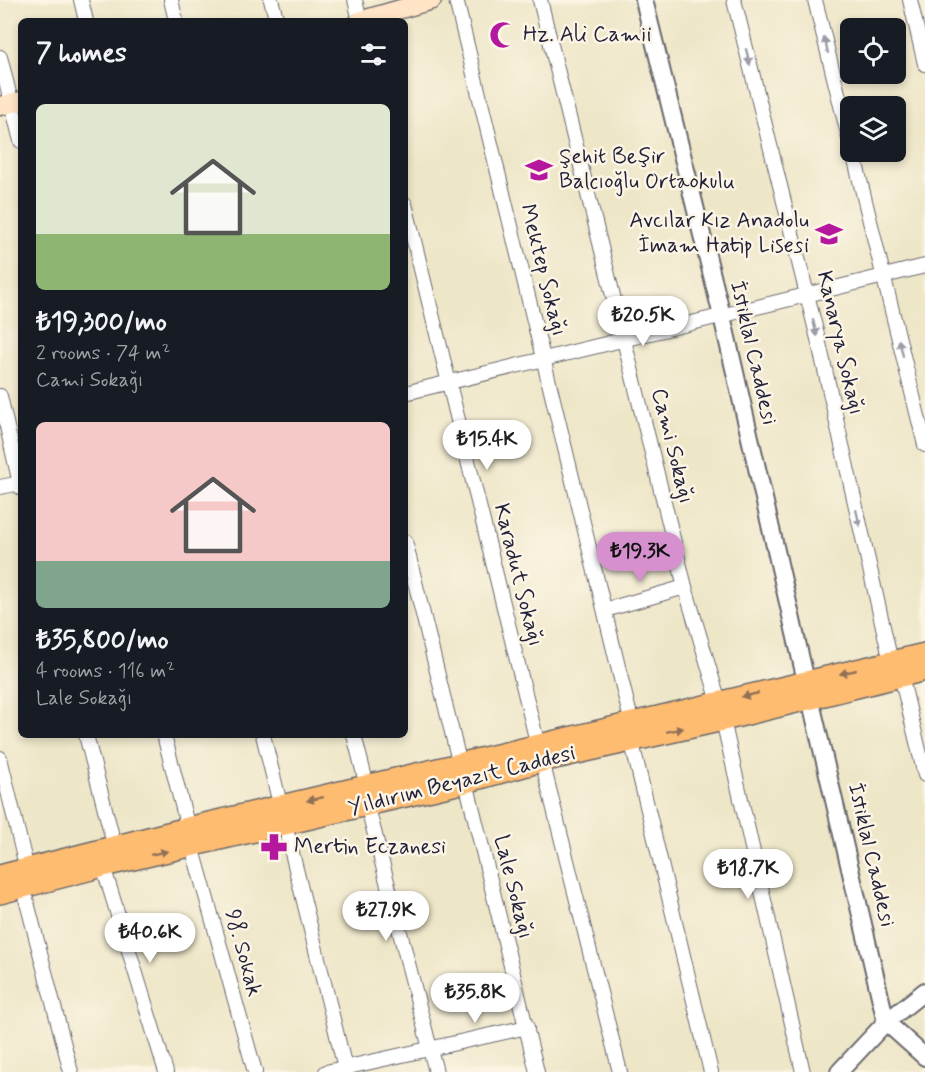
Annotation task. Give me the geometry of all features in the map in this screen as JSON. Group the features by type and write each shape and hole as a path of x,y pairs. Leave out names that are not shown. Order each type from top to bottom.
{"main road":[{"path":"370,18 432,0"},
{"name":"Yıldırım Beyazıt Caddesi","path":"0,893 25,878 115,848 190,837 463,774 540,753 896,669 925,654"},
{"name":"Yıldırım Beyazıt Caddesi","path":"896,669 925,670"},
{"name":"Yıldırım Beyazıt Caddesi","path":"0,876 25,878 103,866 190,837"}],"street":[{"path":"81,0 85,18"},
{"path":"171,0 175,18"},
{"path":"271,0 276,18"},
{"path":"355,0 359,18"},
{"name":"Mektep Sokağı","path":"456,0 604,610 711,1072"},
{"name":"Cami Sokağı","path":"540,0 685,587 721,711 803,1072"},
{"name":"İstiklal Caddesi","path":"644,0 722,316 886,1022"},
{"name":"Kanarya Sokağı","path":"734,0 896,669 925,775"},
{"path":"815,0 840,101"},
{"path":"910,0 925,64"},
{"path":"0,57 18,130"},
{"path":"855,162 925,445"},
{"name":"Karadut Sokağı","path":"408,216 620,1072"},
{"path":"408,392 884,278 925,266"},
{"path":"0,396 18,472"},
{"path":"0,488 18,485"},
{"name":"Lale Sokağı","path":"408,553 537,1072"},
{"path":"604,610 685,587"},
{"path":"87,738 115,848"},
{"name":"98. Sokak","path":"165,738 255,1072"},
{"path":"264,738 346,1070"},
{"path":"355,738 436,1072"},
{"path":"0,758 25,878 71,1072"},
{"path":"103,866 166,1072"},
{"path":"839,1072 886,1022 925,991"},
{"path":"886,1022 924,1054"},
{"path":"326,1072 346,1070 527,1027"}],"place":[{"name":"Hz. Ali Camii","path":"503,35"},
{"name":"Şehit Beşir Balcıoğlu Ortaokulu","path":"539,170"},
{"name":"Avcılar Kız Anadolu İmam Hatip Lisesi","path":"829,234"},
{"name":"Mertin Eczanesi","path":"274,847"}]}
